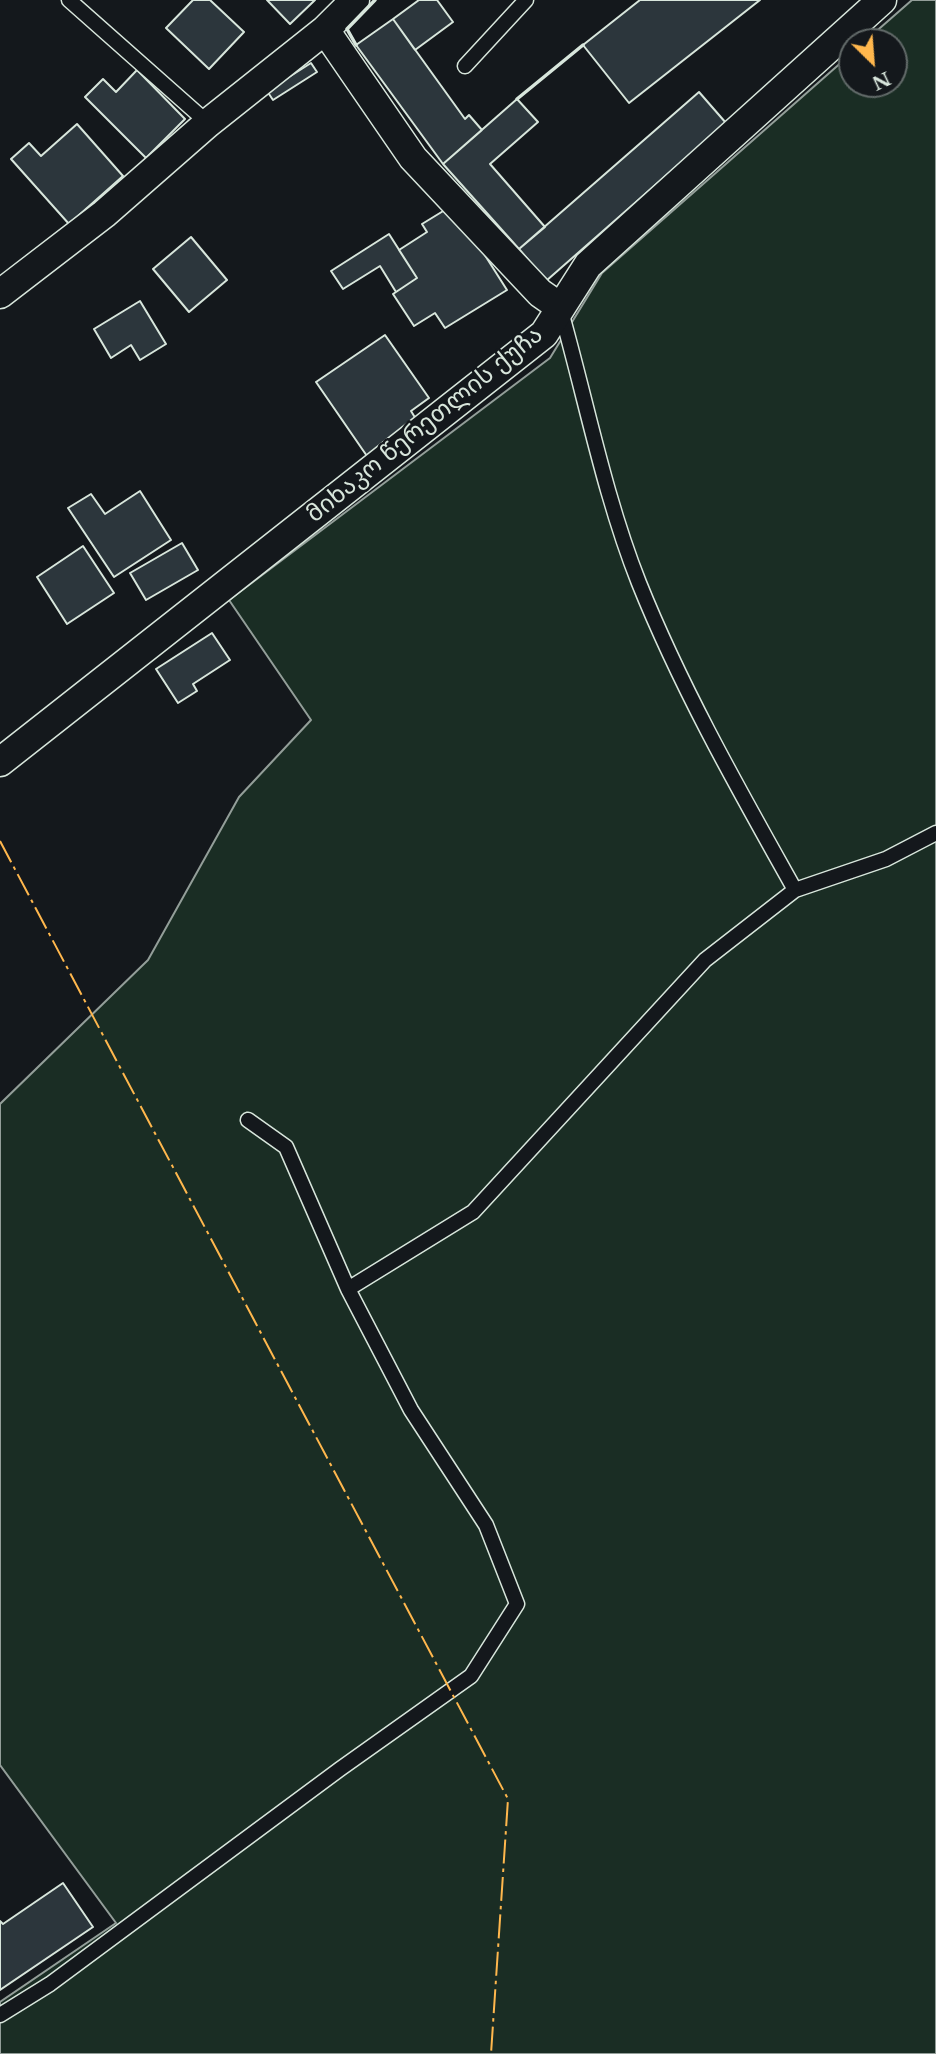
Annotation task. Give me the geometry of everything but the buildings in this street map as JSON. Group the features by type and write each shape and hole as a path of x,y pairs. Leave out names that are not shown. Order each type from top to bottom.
{"street":[{"path":"0,294 104,214 208,123 325,30 355,0"},
{"name":"მიხაკო წერეთლის ქუჩა","path":"0,762 544,334 588,265 882,0"},
{"path":"325,30 413,158 540,293 560,307"}],"lane":[{"path":"69,0 208,123"},
{"path":"465,66 526,0"},
{"path":"560,307 615,514 639,583 701,721 795,890"},
{"path":"348,1289 473,1212 705,960 795,890 886,859 936,833"},
{"path":"0,2015 50,1984 340,1769 471,1676 517,1604 486,1525 411,1410 348,1289 286,1147 248,1120"}],"green space":[{"path":"912,0 936,0 936,2054 0,2054 0,2002 116,1923 0,1765 0,1104 148,960 239,797 311,720 229,600 550,358 602,273 838,65 838,98 908,98 908,28 880,28"}],"wall":[{"path":"356,45 347,29 375,0"},
{"path":"517,99 583,45"}],"power":[{"path":"0,841 508,1799 491,2054"}]}
